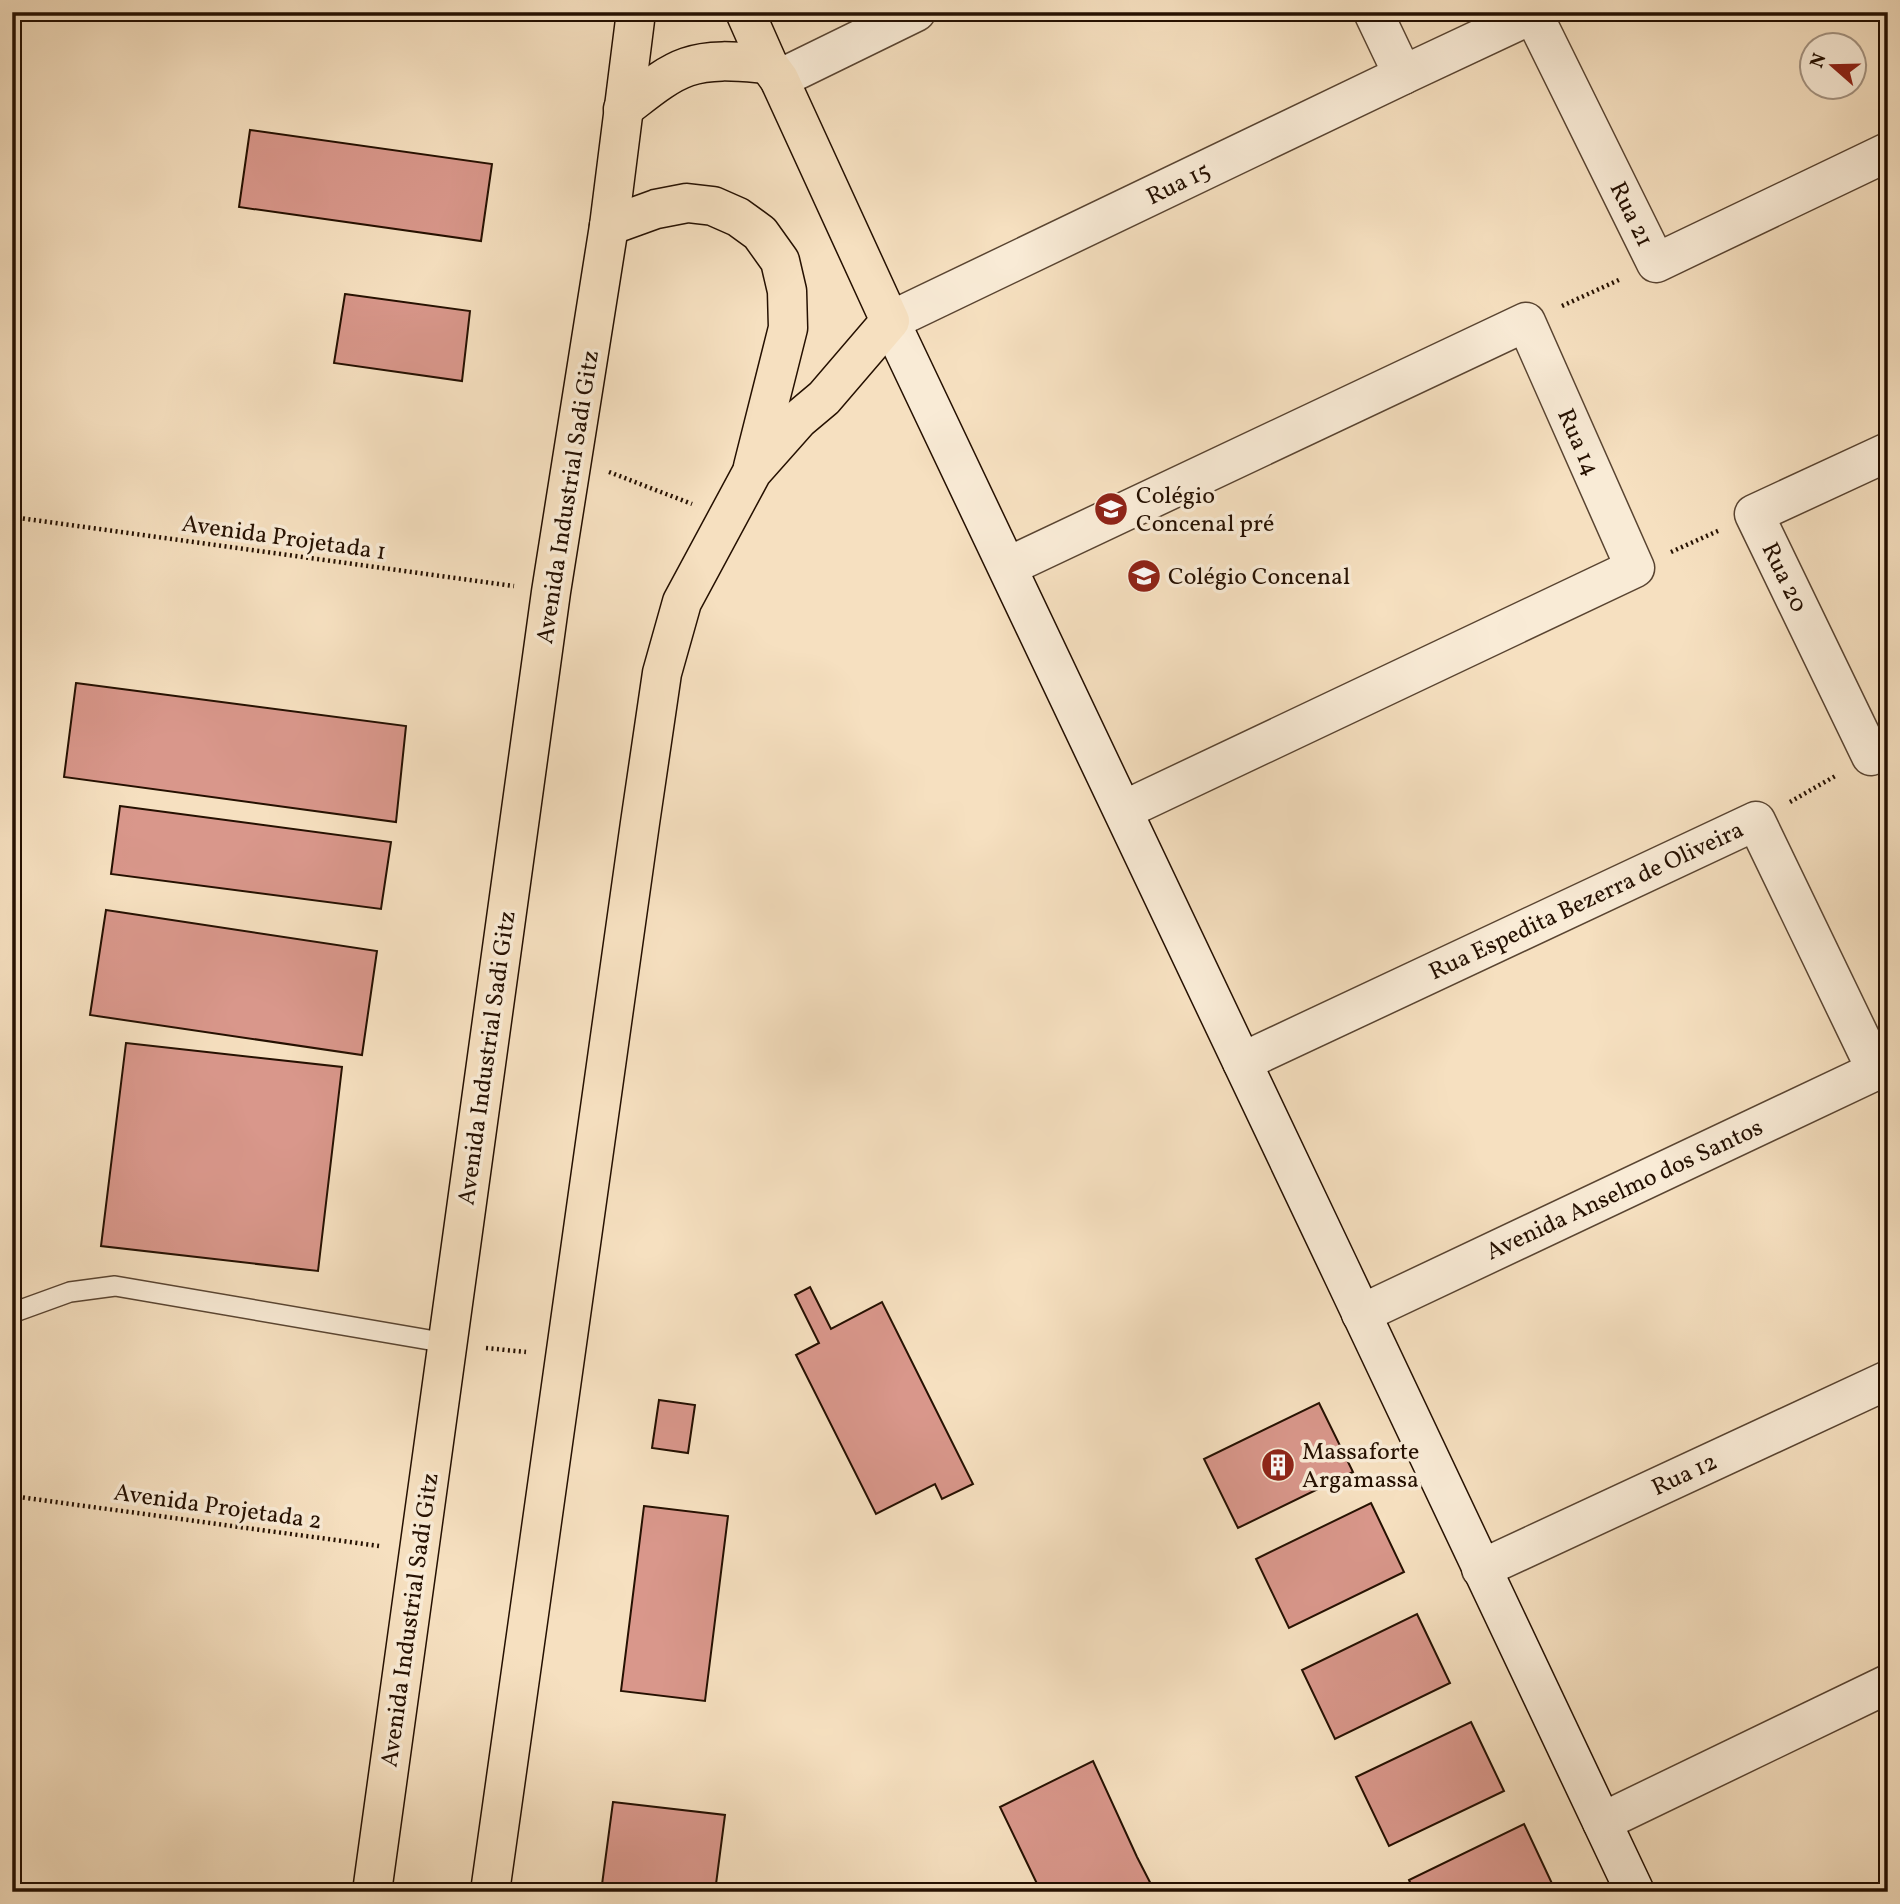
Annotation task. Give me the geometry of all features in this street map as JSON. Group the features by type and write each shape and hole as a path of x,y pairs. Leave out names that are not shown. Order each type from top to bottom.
{"main road":[{"name":"Avenida Industrial Sadi Gitz","path":"372,1892 551,592 608,226 636,12"},
{"path":"490,1892 662,673 682,602 752,472 799,419 824,398 890,321 745,12"},
{"path":"623,108 687,67 731,61 773,71"},
{"path":"608,226 656,209 687,203 713,206 738,217 760,233 780,261 787,291 788,328 752,472"}],"street":[{"path":"773,71 916,12"},
{"path":"1373,12 1403,75"},
{"name":"Rua 15","path":"890,321 1534,13"},
{"name":"Rua 21","path":"1534,13 1656,263 1888,152"},
{"path":"890,321 1009,566 1635,1892"},
{"path":"1009,566 1526,322"},
{"name":"Rua 14","path":"1526,322 1635,568"},
{"name":"Rua 20","path":"1879,752 1754,514 1888,452"},
{"path":"1124,810 1635,568"},
{"name":"Rua Espedita Bezerra de Oliveira","path":"1242,1062 1756,821 1882,1067"},
{"name":"Avenida Anselmo dos Santos","path":"1361,1314 1882,1067"},
{"name":"Rua 12","path":"1481,1569 1888,1380"},
{"path":"1602,1822 1888,1684"}],"lane":[{"path":"12,1313 70,1292 115,1286 447,1343"}],"path":[{"path":"1526,322 1656,263"},
{"path":"572,458 728,517"},
{"path":"1635,568 1754,514"},
{"name":"Avenida Projetada 1","path":"12,517 551,592"},
{"path":"1756,821 1879,752"},
{"path":"447,1343 565,1357"},
{"name":"Avenida Projetada 2","path":"12,1496 419,1551"}],"building":[{"path":"250,130 492,164 481,241 239,207"},
{"path":"345,294 470,311 462,381 334,363"},
{"path":"76,683 406,726 396,822 64,777"},
{"path":"120,806 391,842 381,909 111,874"},
{"path":"106,910 377,951 362,1055 90,1015"},
{"path":"126,1043 342,1067 318,1271 101,1246"},
{"path":"810,1287 831,1329 882,1302 973,1484 942,1499 935,1484 876,1514 796,1355 819,1343 795,1295"},
{"path":"659,1400 695,1405 688,1453 652,1448"},
{"name":"Massaforte Argamassa","path":"1319,1403 1353,1472 1238,1528 1204,1459"},
{"path":"1371,1503 1404,1572 1289,1628 1256,1559"},
{"path":"644,1506 728,1516 705,1701 621,1691"},
{"path":"1417,1614 1450,1683 1335,1739 1302,1670"},
{"path":"1471,1722 1504,1791 1389,1846 1356,1777"},
{"path":"1093,1761 1155,1892 1041,1892 1000,1807"},
{"path":"613,1802 725,1815 715,1892 601,1892"},
{"path":"1524,1824 1556,1892 1414,1892 1409,1880"}],"place":[{"name":"Colégio Concenal pré","path":"1111,509"},
{"name":"Colégio Concenal","path":"1144,576"},
{"name":"Massaforte Argamassa","path":"1278,1465"}]}
